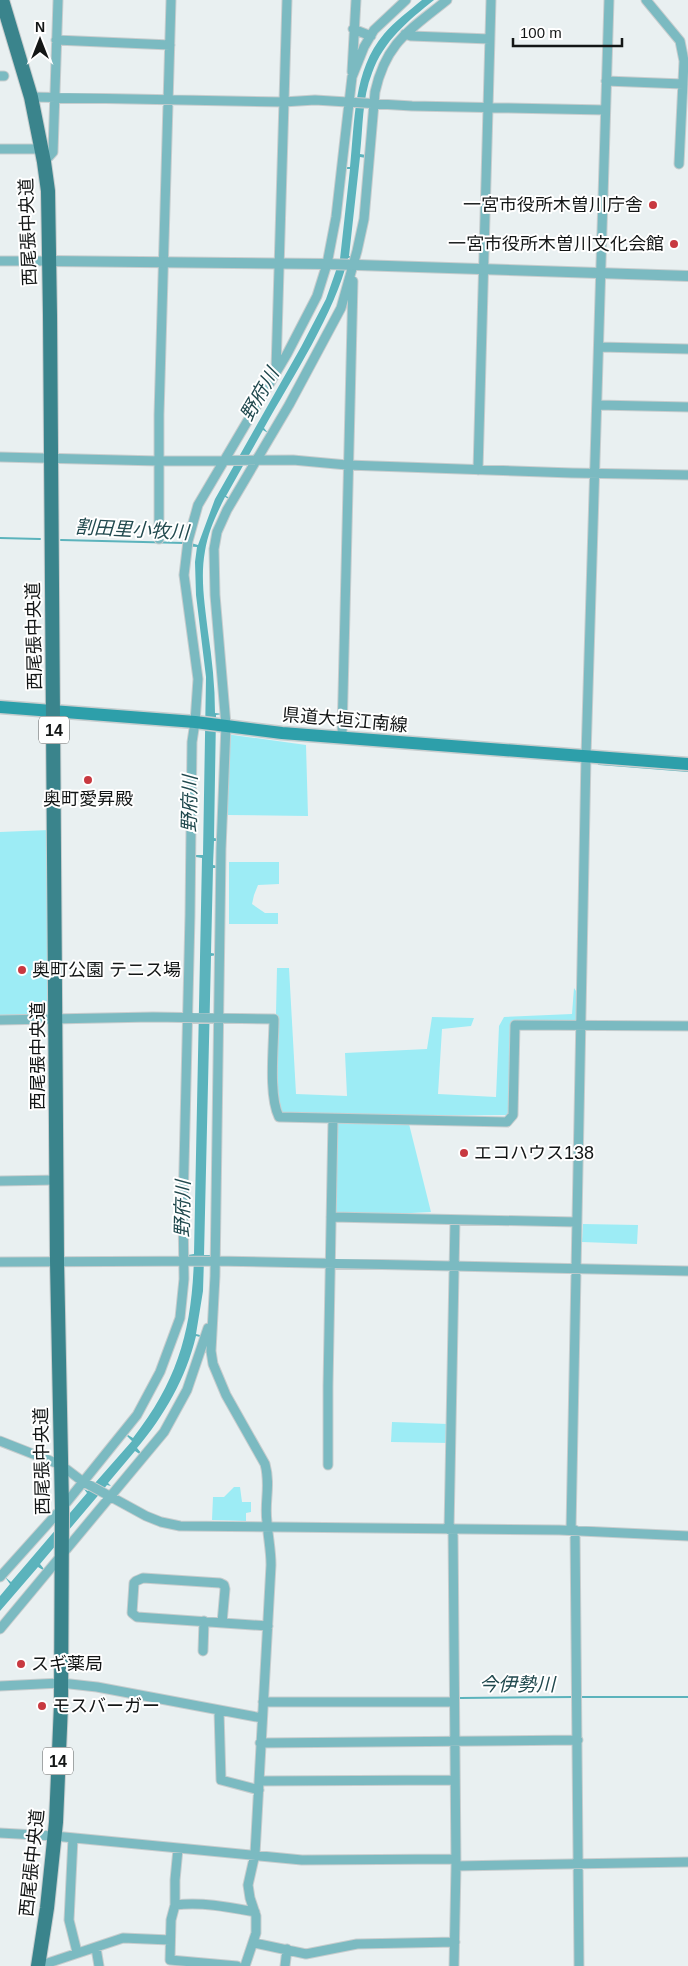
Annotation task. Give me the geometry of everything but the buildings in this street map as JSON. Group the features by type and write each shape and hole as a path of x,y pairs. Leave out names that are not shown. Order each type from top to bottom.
{"main road":[{"name":"西尾張中央道","path":"2,0 31,97 48,191 62,1555 60,1683 54,1836 47,1908 38,1966"},
{"name":"県道大垣江南線","path":"0,707 195,722 282,732 522,752 688,764"}],"street":[{"path":"0,149 43,155 53,152 58,0"},
{"path":"159,539 158,461 171,0"},
{"path":"276,372 286,0"},
{"path":"0,1577 62,1508 136,1415 160,1372 180,1318 183,1304 184,1262 183,1209 192,742 198,679 184,575 188,544 198,505 276,372 317,296 327,264 338,199 352,77 356,0"},
{"path":"352,77 371,36 388,16 406,0"},
{"path":"245,1966 254,1943 256,1923 248,1885 255,1854 271,1565 268,1526 268,1476 265,1464 226,1395 213,1364 211,1350 215,1261 221,849 226,725 215,595 214,549 217,532 223,518 311,366 341,308 353,269 364,219 378,76 395,43 447,0"},
{"path":"478,470 491,0"},
{"path":"579,1966 578,1740 573,1530 576,1222 586,756 609,0"},
{"path":"646,0 680,41 684,61 679,164"},
{"path":"353,29 371,36"},
{"path":"405,34 411,36 490,40"},
{"path":"56,40 170,45"},
{"path":"606,81 683,84"},
{"path":"31,97 168,98 283,102 315,100 374,102 412,106 605,110"},
{"path":"0,261 327,264 353,269 484,269 688,276"},
{"path":"342,736 353,269"},
{"path":"599,347 688,349"},
{"path":"597,405 688,407"},
{"path":"0,457 158,461 293,460 348,465 478,470 595,474 688,474"},
{"path":"0,1020 188,1017 274,1019 274,1107 279,1117 508,1122 513,1115 515,1025 688,1026"},
{"path":"328,1465 333,1119"},
{"path":"0,1181 57,1180"},
{"path":"331,1217 576,1222"},
{"path":"454,1220 451,1530 456,1863 454,1966"},
{"path":"0,1262 215,1261 330,1265 688,1271"},
{"path":"0,1629 164,1432 177,1412 198,1363 213,1312"},
{"path":"0,1441 61,1465 83,1481 146,1516 161,1522 180,1526 573,1530 688,1536"},
{"path":"222,1623 225,1588 220,1583 144,1578 136,1581 134,1584 132,1613 134,1616 222,1623 268,1626"},
{"path":"203,1651 204,1621"},
{"path":"0,1686 60,1683 97,1687 262,1718"},
{"path":"263,1702 454,1702"},
{"path":"219,1711 221,1780 259,1785 455,1780"},
{"path":"260,1742 578,1740"},
{"path":"0,1833 54,1836 302,1860 578,1865 688,1862"},
{"path":"73,1838 69,1920 77,1952"},
{"path":"178,1849 174,1880 175,1905 171,1920 170,1960 237,1966"},
{"path":"175,1905 190,1903 255,1912"},
{"path":"38,1966 123,1938 170,1940"},
{"path":"254,1943 306,1954 357,1944 455,1942"},
{"path":"96,1948 99,1966"},
{"path":"285,1966 287,1949"}],"shaded area":[{"path":"422,0 434,0 406,23 390,41 377,61 369,83 360,154 366,155 366,158 360,157 349,256 355,257 348,258 342,279 323,323 264,428 268,433 263,430 226,496 232,499 225,497 210,530 206,544 203,571 204,592 213,672 215,713 223,714 216,715 214,838 219,839 219,841 214,841 213,865 218,866 218,868 213,868 211,953 217,955 211,956 204,1255 210,1255 210,1257 204,1258 203,1291 196,1334 200,1335 200,1337 196,1336 192,1352 173,1396 137,1448 142,1454 135,1451 108,1483 111,1486 107,1485 40,1564 44,1569 38,1567 0,1611 0,1596 10,1584 5,1577 11,1582 87,1493 84,1489 88,1491 132,1441 127,1436 133,1438 148,1417 172,1374 186,1331 193,1283 194,1257 188,1257 188,1255 194,1254 202,858 196,857 196,855 203,855 206,677 196,595 195,562 197,547 183,546 184,541 198,545 215,499 326,299 340,259 350,169 344,169 344,167 350,167 357,97 366,64 384,34 397,20"},
{"path":"226,734 306,745 308,816 228,815"},
{"path":"50,830 48,1016 0,1016 0,832"},
{"path":"229,862 279,862 279,884 258,885 252,904 265,913 278,913 278,924 229,924"},
{"path":"277,968 289,968 296,1094 347,1096 345,1053 427,1049 432,1017 474,1018 471,1026 442,1029 438,1094 496,1097 499,1026 504,1017 572,1014 574,988 580,1020 515,1025 513,1115 282,1117 274,1107"},
{"path":"408,1120 431,1212 331,1217 333,1122"},
{"path":"583,1224 638,1225 637,1244 582,1242"},
{"path":"392,1422 448,1424 450,1443 391,1442"},
{"path":"234,1487 240,1487 242,1502 251,1502 251,1512 246,1513 246,1521 212,1520 213,1497 224,1497"}],"waterway":[{"name":"割田里小牧川","path":"0,538 40,539"},
{"name":"割田里小牧川","path":"61,540 184,543"},
{"path":"599,764 688,771"},
{"name":"今伊勢川","path":"460,1698 574,1697"},
{"name":"今伊勢川","path":"582,1697 688,1697"}],"place":[{"name":"一宮市役所木曽川庁舎","path":"653,205"},
{"name":"一宮市役所木曽川文化会館","path":"674,244"},
{"name":"奥町愛昇殿","path":"88,780"},
{"name":"奥町公園 テニス場","path":"22,970"},
{"name":"エコハウス138","path":"464,1153"},
{"name":"スギ薬局","path":"21,1664"},
{"name":"モスバーガー","path":"42,1706"}],"water label":[{"name":"野府川","path":"259,394"},
{"name":"野府川","path":"189,804"},
{"name":"野府川","path":"182,1209"}]}
